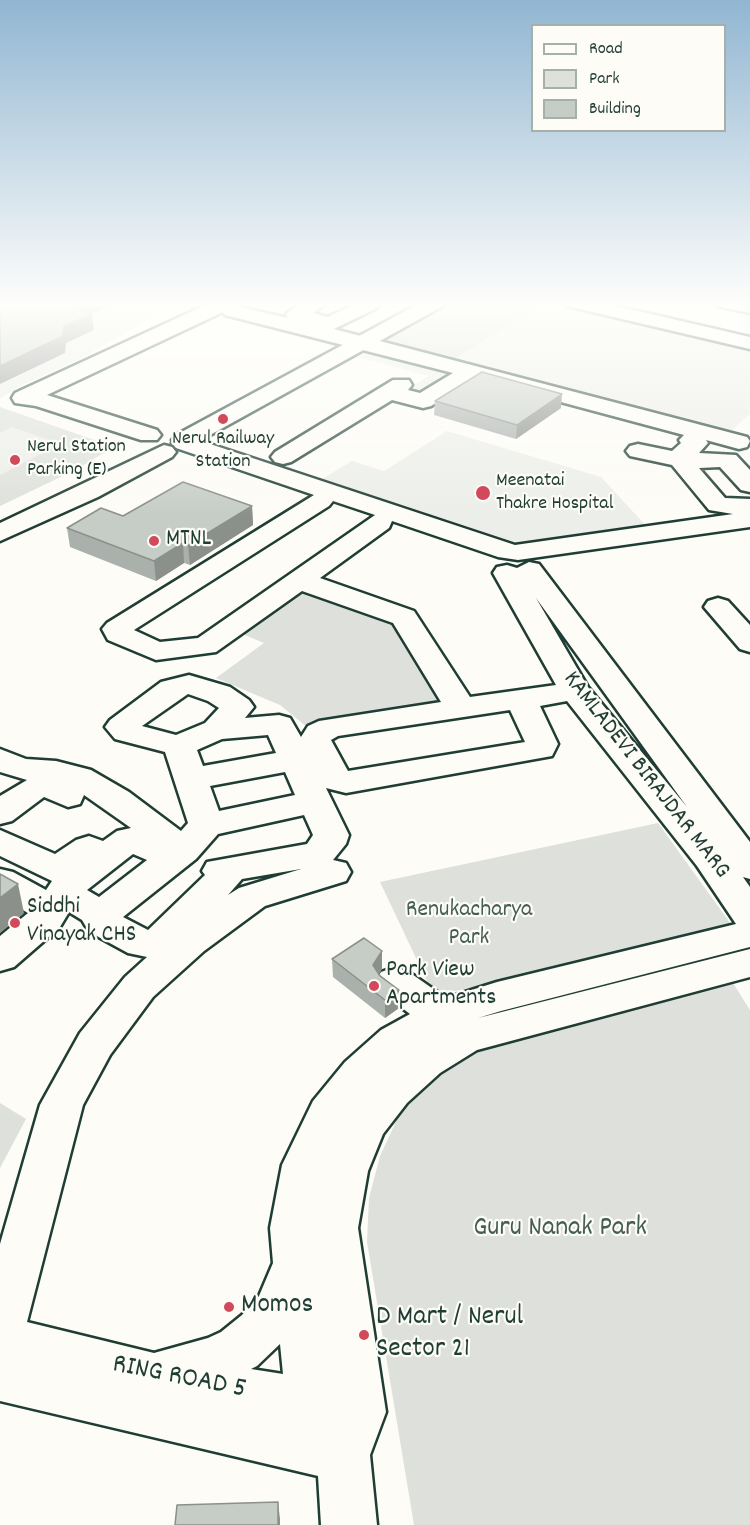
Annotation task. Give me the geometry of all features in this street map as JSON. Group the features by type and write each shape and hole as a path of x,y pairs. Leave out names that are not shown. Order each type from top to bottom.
{"street":[{"path":"79,373 23,398 24,402 162,442 514,562 750,519"},
{"path":"0,533 89,492 162,442 280,373"},
{"path":"283,457 395,389 423,401 468,373"},
{"path":"479,373 650,427 696,443 678,458 630,458 643,448 639,442 650,427"},
{"path":"650,427 746,443"},
{"path":"0,513 162,442 380,522 514,562 750,535"},
{"path":"320,501 117,629 118,634 156,651 206,646 380,522"},
{"name":"KAMLADEVI BIRAJDAR MARG","path":"514,562 575,691 710,858 750,915"},
{"name":"KAMLADEVI BIRAJDAR MARG","path":"514,562 750,867"},
{"path":"299,580 404,617 460,708"},
{"path":"750,602 718,607 750,643"},
{"path":"188,844 186,763 237,707 219,694 189,684 172,689 121,727 126,732 186,763 297,760"},
{"path":"521,699 542,744 540,749 346,782 336,780 315,740 319,733 330,728 460,708 575,691"},
{"path":"216,730 279,725 297,760 316,801 331,835 321,852 233,881 160,941 151,945 108,926 101,921 102,914 72,901 64,894 65,889 129,838 188,844 316,801"},
{"path":"7,770 56,771 79,777 188,844 233,881 333,872"},
{"path":"0,813 33,789 49,786 115,825 57,870 0,842"},
{"path":"0,881 46,907 50,912 47,918 0,957"},
{"path":"0,1330 62,1105 95,1044 139,987 190,941 233,881"},
{"path":"312,1404 293,1228 304,1165 328,1113 360,1074 396,1041 441,1015 497,997 750,934"},
{"path":"349,1525 351,1434 336,1228 345,1171 365,1125 392,1091 425,1061 462,1039 510,1024 750,963"},
{"path":"395,982 441,1015"},
{"path":"147,1376 213,1361 239,1348 260,1331 277,1311 297,1264"},
{"name":"RING ROAD 5","path":"0,1338 147,1376 312,1404 351,1434"},
{"name":"RING ROAD 5","path":"0,1377 351,1434"}],"shaded area":[{"path":"0,373 48,373 20,386 0,399"},
{"path":"418,373 457,374 427,393 410,388 428,376"},
{"path":"509,373 750,373 750,414 731,431"},
{"path":"0,407 114,447 75,470 0,506"},
{"name":"Meenatai Thakre Hospital","path":"447,431 601,477 648,528 512,547 317,482 352,461 384,471"}],"green space":[{"path":"0,407 114,447 75,470 0,506 0,475 60,444 12,427 0,433"},
{"path":"302,590 401,627 446,703 307,727 280,705 216,678 264,643 240,633"},
{"name":"Renukacharya Park","path":"658,823 733,927 434,996 380,882"},
{"name":"Guru Nanak Park","path":"733,983 750,1010 750,1525 414,1525 367,1242 369,1198 380,1156 400,1113 431,1078 473,1050 510,1037"},
{"path":"0,1103 26,1119 0,1168"}],"building":[{"path":"480,373 562,394 517,425 435,401"},
{"path":"183,482 252,506 188,545 183,543 154,561 67,528 101,508 123,516"},
{"path":"0,874 18,884 0,898"},
{"path":"364,938 382,951 373,965 380,976 399,990 385,1000 332,959"},
{"path":"278,1502 278,1525 175,1525 177,1505"}],"place":[{"name":"Nerul Railway Station","path":"223,419"},
{"name":"Nerul Station Parking (E)","path":"15,460"},
{"name":"Meenatai Thakre Hospital","path":"483,493"},
{"name":"MTNL","path":"154,541"},
{"name":"Siddhi Vinayak CHS","path":"15,923"},
{"name":"Park View Apartments","path":"374,986"},
{"name":"Momos","path":"229,1307"},
{"name":"D Mart / Nerul Sector 21","path":"364,1335"}]}
